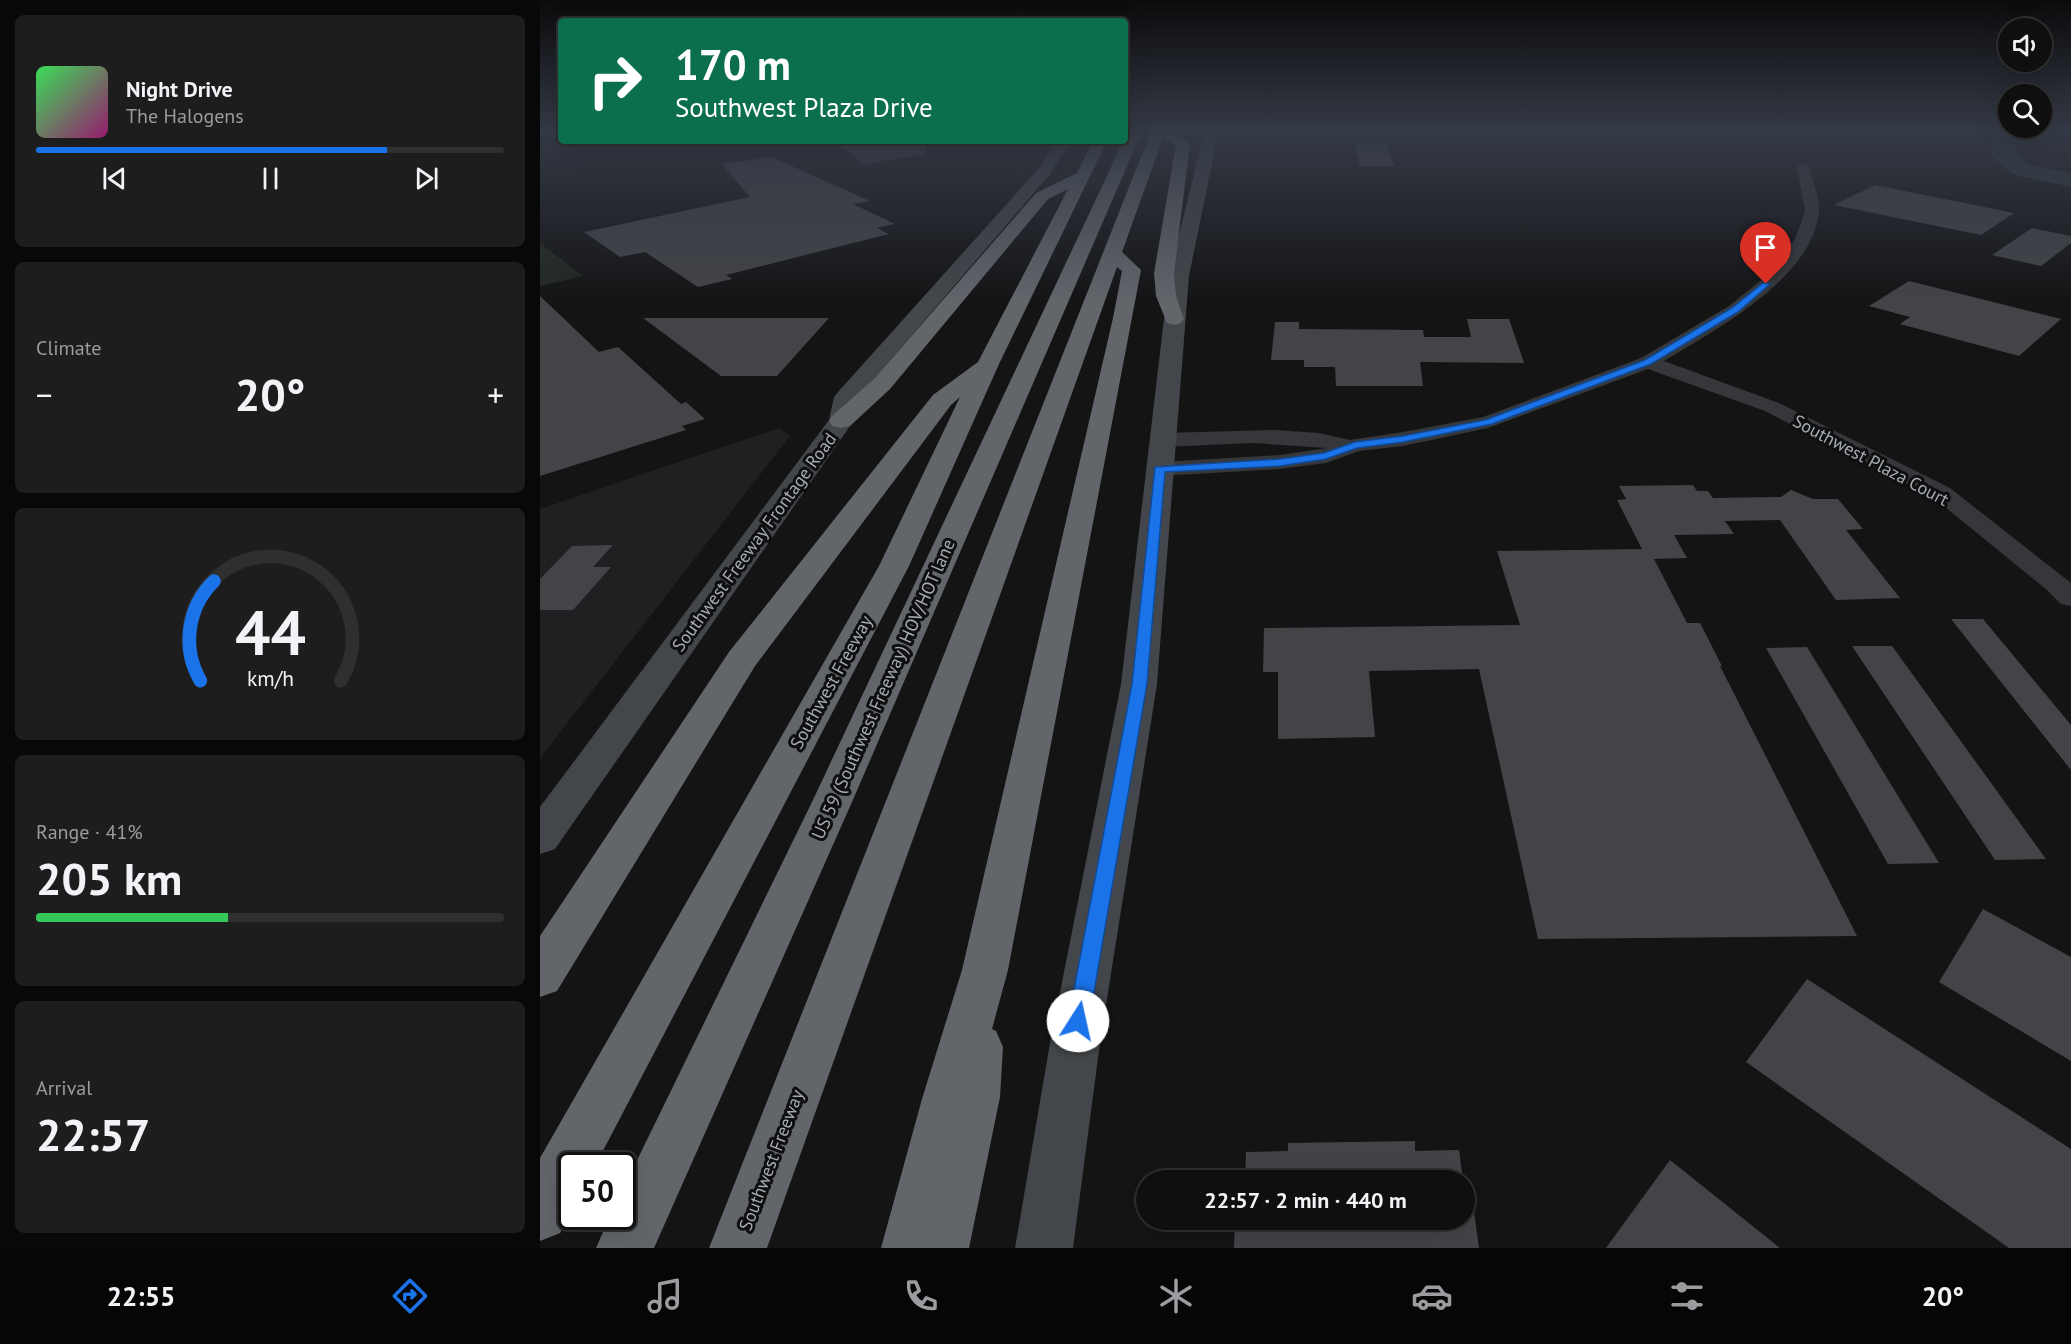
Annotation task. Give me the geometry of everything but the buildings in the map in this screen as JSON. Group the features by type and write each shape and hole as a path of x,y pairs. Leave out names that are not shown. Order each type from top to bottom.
{"highway":[{"path":"841,421 882,384 1042,196 1067,187"},
{"name":"Southwest Freeway","path":"540,1213 894,566 988,364 1091,187"},
{"name":"US 59 (Southwest Freeway) HOV/HOT lane","path":"625,1248 832,802 1093,187"},
{"name":"Southwest Freeway","path":"738,1248 1137,187"},
{"path":"1174,319 1166,296 1164,273 1177,187"},
{"path":"910,1248 990,947 1132,270 1111,254"},
{"path":"540,976 741,660 942,400 988,364"},
{"path":"940,1248 974,1096 990,947"}],"main road":[{"name":"Southwest Freeway Frontage Road","path":"540,838 841,421 846,397 1031,187"},
{"path":"1044,1248 1075,1043 1139,684 1179,276 1197,187"}],"street":[{"path":"1162,455 1280,462 1326,456 1355,445 1403,439 1488,422 1648,362 1735,310 1780,273 1804,237 1812,211 1807,187"},
{"name":"Southwest Plaza Court","path":"1648,362 1772,407 1942,493 2057,584 2071,598"}],"shaded area":[{"path":"540,243 583,276 540,286"},
{"path":"779,428 790,436 540,758 540,509"}],"route":[{"path":"1078,1021 1139,684 1159,469 1280,462 1326,456 1355,445 1403,439 1488,422 1648,362 1735,310 1766,284"}]}
